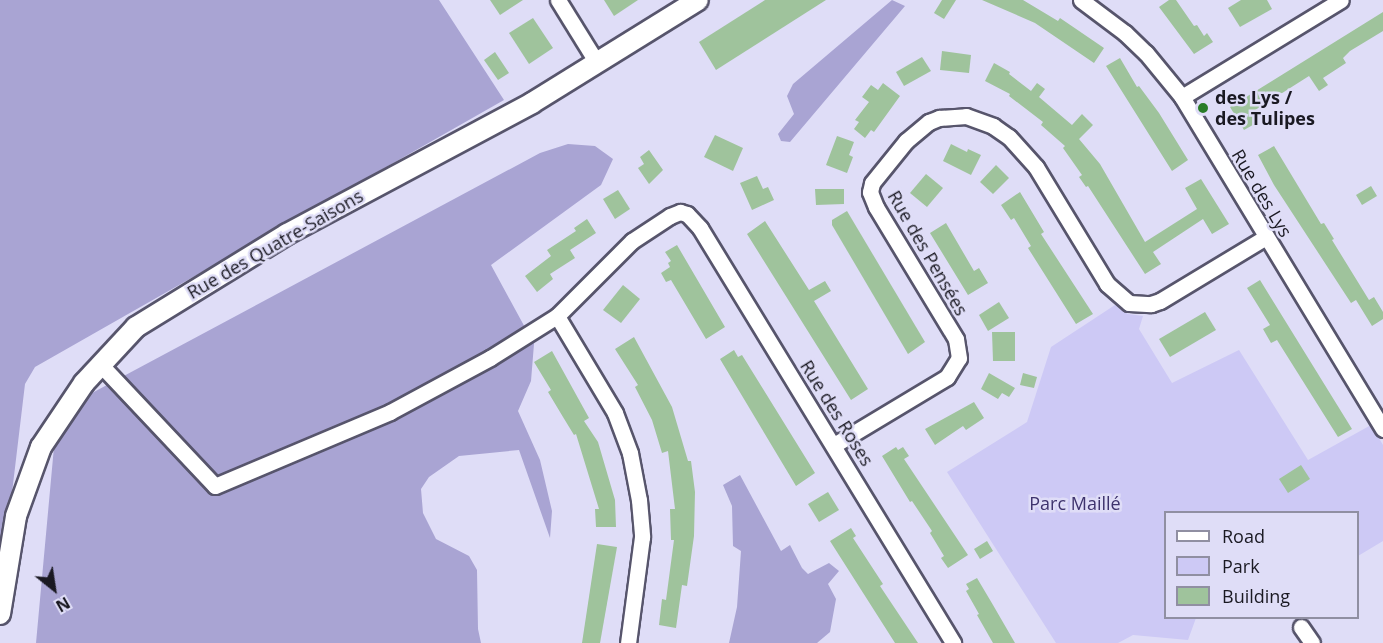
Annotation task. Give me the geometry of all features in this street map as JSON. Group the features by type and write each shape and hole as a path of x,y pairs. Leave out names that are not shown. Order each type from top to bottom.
{"street":[{"path":"558,0 597,63"},
{"name":"Rue des Quatre-Saisons","path":"0,614 16,516 41,447 84,383 136,327 287,234 532,103 698,0"},
{"name":"Rue des Lys","path":"1081,0 1125,33 1146,53 1182,97 1266,237 1377,405 1383,429"},
{"path":"1182,97 1341,0"},
{"name":"Rue des Pensées","path":"834,445 947,377 959,358 956,339 876,207 870,192 872,183 906,141 929,122 945,117 966,116 993,126 1008,137 1036,167 1107,284 1129,303 1151,304 1160,301 1266,237"},
{"name":"Rue des Roses","path":"557,316 632,241 680,212 694,219 954,643"},
{"path":"100,365 215,486 390,412 490,358 557,316 615,413 630,453 639,500 642,537 627,643"},
{"path":"1301,627 1312,643"}],"green space":[{"name":"Parc Maillé","path":"1115,305 1128,314 1143,316 1139,329 1172,383 1239,350 1308,460 1371,425 1383,445 1383,541 1359,555 1359,511 1164,511 1164,619 1196,619 1188,640 1133,635 1118,643 1056,643 947,472 1027,422 1051,347"}],"shaded area":[{"path":"0,0 439,0 504,100 35,367 25,384 0,593"},
{"path":"892,0 905,6 790,142 781,141 778,134 794,114 787,96 793,84"},
{"path":"568,144 595,146 613,159 601,185 491,265 534,344 531,381 518,411 540,460 552,511 550,538 519,450 459,456 429,477 421,489 423,513 436,539 469,556 477,570 478,629 481,643 36,643 55,436 71,413 92,393 540,153"},
{"path":"740,475 781,551 790,545 802,568 808,574 829,563 839,571 828,584 836,599 830,632 817,643 729,643 737,607 741,551 733,546 732,506 723,485"}],"building":[{"path":"490,0 523,0 500,15"},
{"path":"604,0 638,0 614,16"},
{"path":"765,0 826,0 716,70 699,42"},
{"path":"942,0 956,0 944,19 934,13"},
{"path":"982,0 1023,0 1058,21 1060,18 1104,48 1094,63 1035,23"},
{"path":"1169,0 1176,0 1194,26 1197,25 1204,36 1207,33 1213,42 1194,54 1159,7"},
{"path":"1241,0 1267,0 1272,9 1240,27 1228,8"},
{"path":"1383,12 1383,31 1350,51 1343,58 1346,63 1323,78 1328,85 1319,91 1309,76 1252,112 1258,122 1244,130 1230,107"},
{"path":"533,18 553,48 529,64 509,33"},
{"path":"942,51 971,55 969,73 940,70"},
{"path":"495,52 509,73 498,80 484,60"},
{"path":"922,57 931,71 904,86 896,72"},
{"path":"1120,58 1137,87 1139,86 1159,113 1188,160 1172,171 1106,66"},
{"path":"994,63 1010,72 1009,74 1031,91 1037,83 1045,89 1039,97 1072,125 1082,114 1093,125 1079,139 1100,164 1145,242 1197,209 1185,188 1201,179 1229,224 1212,234 1203,219 1153,252 1161,264 1145,274 1088,186 1086,187 1079,177 1082,175 1063,148 1065,146 1041,125 1043,122 1009,96 1010,94 985,81"},
{"path":"883,83 900,96 874,132 871,130 865,138 854,129 859,122 855,120 869,102 862,97 871,85 878,90"},
{"path":"715,135 743,148 733,171 704,157"},
{"path":"837,136 854,142 849,155 853,157 847,173 826,165"},
{"path":"951,144 967,152 968,149 981,155 971,175 943,161"},
{"path":"1274,146 1321,224 1324,223 1334,239 1332,240 1369,300 1374,297 1383,312 1383,319 1372,326 1356,300 1351,303 1274,185 1258,155"},
{"path":"649,150 663,170 649,184 638,168 644,164 640,157"},
{"path":"996,165 1009,178 993,194 980,182"},
{"path":"926,174 943,188 927,207 910,193"},
{"path":"757,176 763,189 768,187 774,200 752,210 740,183"},
{"path":"1371,186 1377,196 1362,205 1356,195"},
{"path":"815,189 844,189 844,204 816,205"},
{"path":"618,190 630,209 615,219 603,199"},
{"path":"1020,192 1044,232 1041,234 1093,314 1076,324 1028,248 1031,246 1014,218 1011,220 1001,205"},
{"path":"847,211 925,342 908,354 832,225 832,220"},
{"path":"587,219 596,233 570,250 575,258 550,274 553,279 537,292 525,276 551,256 547,250 576,231 574,228"},
{"path":"765,221 809,290 825,281 831,291 814,301 868,389 851,400 747,234"},
{"path":"946,223 974,271 979,268 988,283 968,295 930,233"},
{"path":"677,245 725,327 706,339 671,280 666,282 661,273 670,267 668,263 671,261 665,252"},
{"path":"1260,280 1352,429 1338,437 1277,340 1271,343 1263,329 1270,325 1247,288"},
{"path":"623,285 640,299 621,323 603,310"},
{"path":"999,302 1009,318 988,331 979,315"},
{"path":"1205,312 1216,330 1170,357 1159,339"},
{"path":"992,332 1015,332 1015,361 993,361"},
{"path":"634,337 672,407 688,461 691,461 695,492 694,536 687,586 682,585 676,628 659,625 662,599 666,600 674,540 671,540 670,509 675,509 668,451 662,453 652,420 635,387 638,385 615,349"},
{"path":"734,350 738,357 742,355 815,473 796,486 720,359"},
{"path":"552,351 589,418 584,421 598,442 615,500 616,527 596,527 595,509 599,509 576,434 574,435 548,392 551,390 534,362"},
{"path":"989,373 1015,388 1009,397 1002,393 998,399 981,389"},
{"path":"1023,373 1037,377 1034,388 1020,385"},
{"path":"974,402 984,418 966,430 963,426 935,445 925,429"},
{"path":"896,447 898,450 903,447 909,456 904,459 968,555 948,568 941,558 944,556 930,533 932,531 912,501 910,502 882,456"},
{"path":"1301,465 1310,479 1288,493 1279,479"},
{"path":"828,492 839,510 819,522 808,504"},
{"path":"851,528 856,536 853,538 883,584 880,586 918,643 895,643 830,541"},
{"path":"987,541 993,551 980,559 974,549"},
{"path":"597,544 617,547 600,643 582,643"},
{"path":"977,578 1015,643 993,643 966,591 969,589 966,584"}],"place":[{"name":"des Lys / des Tulipes","path":"1203,108"}]}
